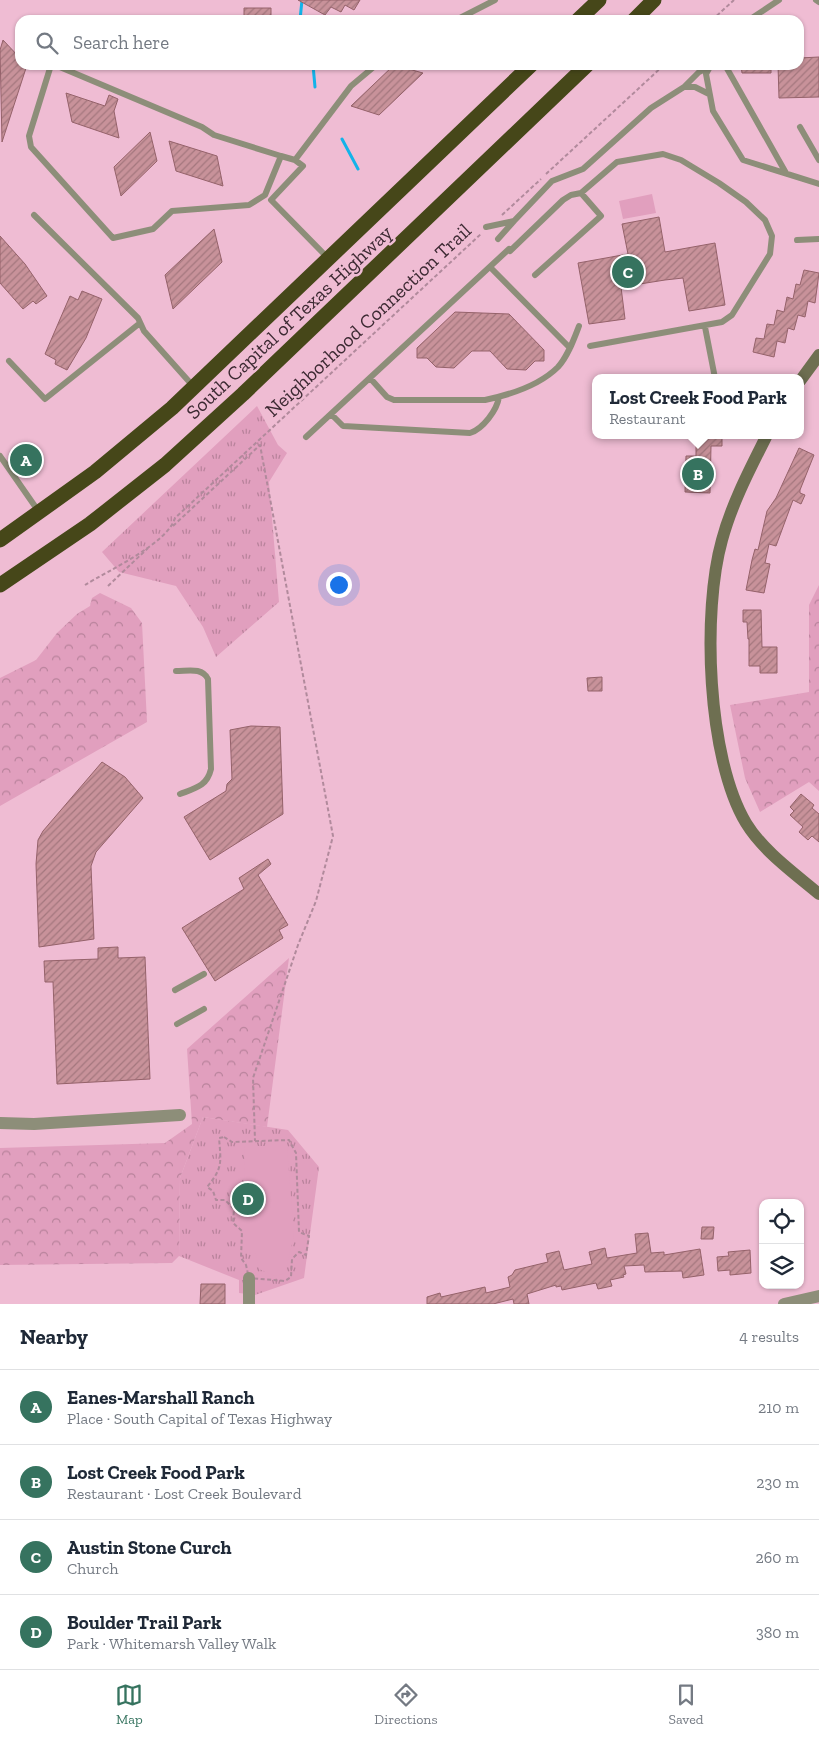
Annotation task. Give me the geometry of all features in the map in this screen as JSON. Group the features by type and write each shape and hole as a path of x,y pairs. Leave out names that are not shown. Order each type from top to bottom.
{"highway":[{"path":"583,15 599,0"},
{"path":"639,15 654,0"},
{"name":"South Capital of Texas Highway","path":"0,540 40,513 127,447 194,387 526,70"},
{"name":"South Capital of Texas Highway","path":"0,585 90,524 165,465 228,408 582,70"}],"street":[{"path":"804,376 819,355"},
{"path":"765,439 734,503 722,542 711,630 717,724 727,775 746,823 780,861 819,894"},
{"path":"0,1124 34,1124 180,1115"},
{"path":"249,1278 249,1304"},
{"path":"784,1304 819,1296"}],"lane":[{"path":"466,15 495,0"},
{"path":"756,15 779,0"},
{"path":"49,70 29,136 31,147 113,238 153,229 172,212 249,205 265,195 281,156"},
{"path":"67,70 202,127 214,135 295,160 303,166 271,200"},
{"path":"295,160 351,86 370,70"},
{"path":"498,239 552,181 582,169 652,108 684,87 703,70"},
{"path":"708,70 706,74 713,111 743,160 819,184"},
{"path":"727,70 786,173"},
{"path":"684,87 695,87 709,94"},
{"path":"800,127 819,160"},
{"path":"306,437 563,200 571,195 581,193 617,162 663,154 681,160 746,202 765,220 772,236 770,254 732,315 722,322 705,327 590,346"},
{"path":"535,275 601,216 581,193"},
{"path":"265,195 328,259"},
{"path":"34,215 140,323 144,331 194,387"},
{"path":"488,226 514,221"},
{"path":"797,240 819,239"},
{"path":"490,267 522,297 570,348"},
{"path":"9,361 46,399 140,323"},
{"path":"370,378 387,397 394,400 484,400 499,397 549,374 559,366 570,348 579,326"},
{"path":"705,327 714,374"},
{"path":"331,414 343,426 470,433 476,432 498,406 499,397"},
{"path":"0,456 40,513"},
{"path":"176,671 200,670 205,673 208,679 211,769 209,778 204,784 180,794"},
{"path":"175,990 204,974"},
{"path":"177,1024 204,1009"}],"path":[{"path":"718,15 734,0"},
{"name":"Neighborhood Connection Trail","path":"86,584 153,544 173,526 175,518 659,70"},
{"path":"173,526 260,445 333,836 316,901 298,945 253,1078 255,1141"},
{"path":"108,586 153,544"},
{"path":"224,1137 232,1142 255,1141 289,1140 296,1153 299,1232 309,1236 306,1255 299,1252 292,1259 291,1277 285,1280 249,1278 246,1265 241,1258 242,1231 233,1223 234,1209 225,1200 216,1200 213,1191 207,1187 216,1176 221,1164 219,1138 224,1137"}],"green space":[{"path":"652,194 656,213 623,219 619,201"},
{"path":"257,406 278,445 287,453 269,482 279,602 216,657 203,627 176,586 119,572 102,552"},
{"path":"819,585 819,791 809,782 760,812 745,778 730,705 809,692 809,605"},
{"path":"100,593 131,608 142,623 147,722 0,806 0,678 36,660 57,633 77,614 90,606 92,598"},
{"path":"289,958 267,1127 203,1117 180,1178 179,1256 172,1263 0,1265 0,1148 165,1143 192,1124 187,1049"},
{"path":"203,1117 288,1130 319,1167 304,1278 255,1295 239,1293 239,1280 179,1256 180,1178"},
{"path":"245,1146 287,1146 294,1236 285,1273 275,1276 259,1269 256,1254 240,1251 240,1207 244,1199"}],"building":[{"path":"298,0 360,0 354,10 345,5 341,12 331,7 325,15"},
{"path":"244,8 271,8 271,15 244,15"},
{"path":"3,40 15,53 15,70 25,70 2,142 0,50"},
{"path":"819,57 819,97 779,98 778,70 804,70 804,58"},
{"path":"389,70 412,70 423,73 379,115 351,106"},
{"path":"742,70 771,70 771,73 742,73"},
{"path":"66,93 105,106 109,95 118,99 114,111 119,138 72,122"},
{"path":"150,132 157,161 121,196 114,167"},
{"path":"169,141 217,156 223,186 176,171"},
{"path":"659,217 665,252 715,243 725,305 689,311 683,278 665,280 621,287 625,319 589,324 578,263 628,254 622,224"},
{"path":"214,229 222,262 173,309 165,275"},
{"path":"0,236 25,264 47,296 36,304 33,301 23,309 0,283"},
{"path":"804,270 819,273 815,303 808,301 805,317 798,315 794,330 788,328 785,343 777,341 774,357 753,352 756,338 764,339 767,324 774,325 777,310 784,312 787,297 793,299 796,284 800,285"},
{"path":"82,291 102,299 86,338 67,370 55,364 56,360 45,354 70,296 78,300"},
{"path":"455,312 509,314 544,350 544,361 535,361 526,370 507,369 490,351 472,351 454,368 436,367 427,358 417,358 417,348"},
{"path":"696,439 722,439 722,446 711,446 710,493 685,492 686,456 696,456"},
{"path":"799,448 814,455 800,490 800,493 805,495 801,504 793,500 776,546 769,544 765,563 770,564 764,593 746,590 752,560 755,549 758,550 767,511 776,498"},
{"path":"743,610 761,610 762,647 777,647 777,673 760,673 760,666 749,666 749,639 747,622 743,622"},
{"path":"602,677 602,691 588,691 587,678"},
{"path":"251,726 280,727 283,814 210,860 184,817 226,791 227,784 232,779 230,730"},
{"path":"102,762 125,777 143,798 96,852 91,866 94,939 39,947 36,864 38,840 43,831"},
{"path":"801,794 814,805 812,808 819,814 819,842 812,836 808,840 799,832 803,827 790,815 794,811 790,807"},
{"path":"268,859 271,864 258,875 288,925 279,930 283,938 215,981 182,928 244,889 239,878"},
{"path":"118,947 118,958 145,957 150,1079 57,1084 53,982 45,982 44,961 98,959 98,948"},
{"path":"702,1227 714,1227 713,1239 701,1239"},
{"path":"648,1233 651,1253 664,1252 664,1255 700,1249 704,1275 683,1278 682,1271 645,1272 644,1265 624,1266 626,1274 623,1275 624,1277 610,1280 612,1286 598,1289 596,1283 562,1290 561,1286 556,1287 556,1285 527,1294 529,1304 514,1304 513,1299 493,1304 427,1304 427,1297 440,1293 441,1297 485,1287 486,1293 510,1287 508,1277 515,1270 548,1262 546,1254 559,1251 564,1270 592,1264 589,1252 605,1248 607,1258 637,1253 635,1234"},
{"path":"750,1250 751,1273 730,1275 730,1270 718,1271 717,1257 729,1256 728,1252"},
{"path":"201,1284 225,1284 225,1304 200,1304"}],"waterway":[{"path":"300,15 302,0"},
{"path":"313,70 315,87"},
{"path":"342,139 358,169"}],"place":[{"name":"Austin Stone Curch","path":"628,272"},
{"name":"Eanes-Marshall Ranch","path":"26,460"},
{"name":"Lost Creek Food Park","path":"698,474"},
{"name":"Boulder Trail Park","path":"248,1199"}]}
